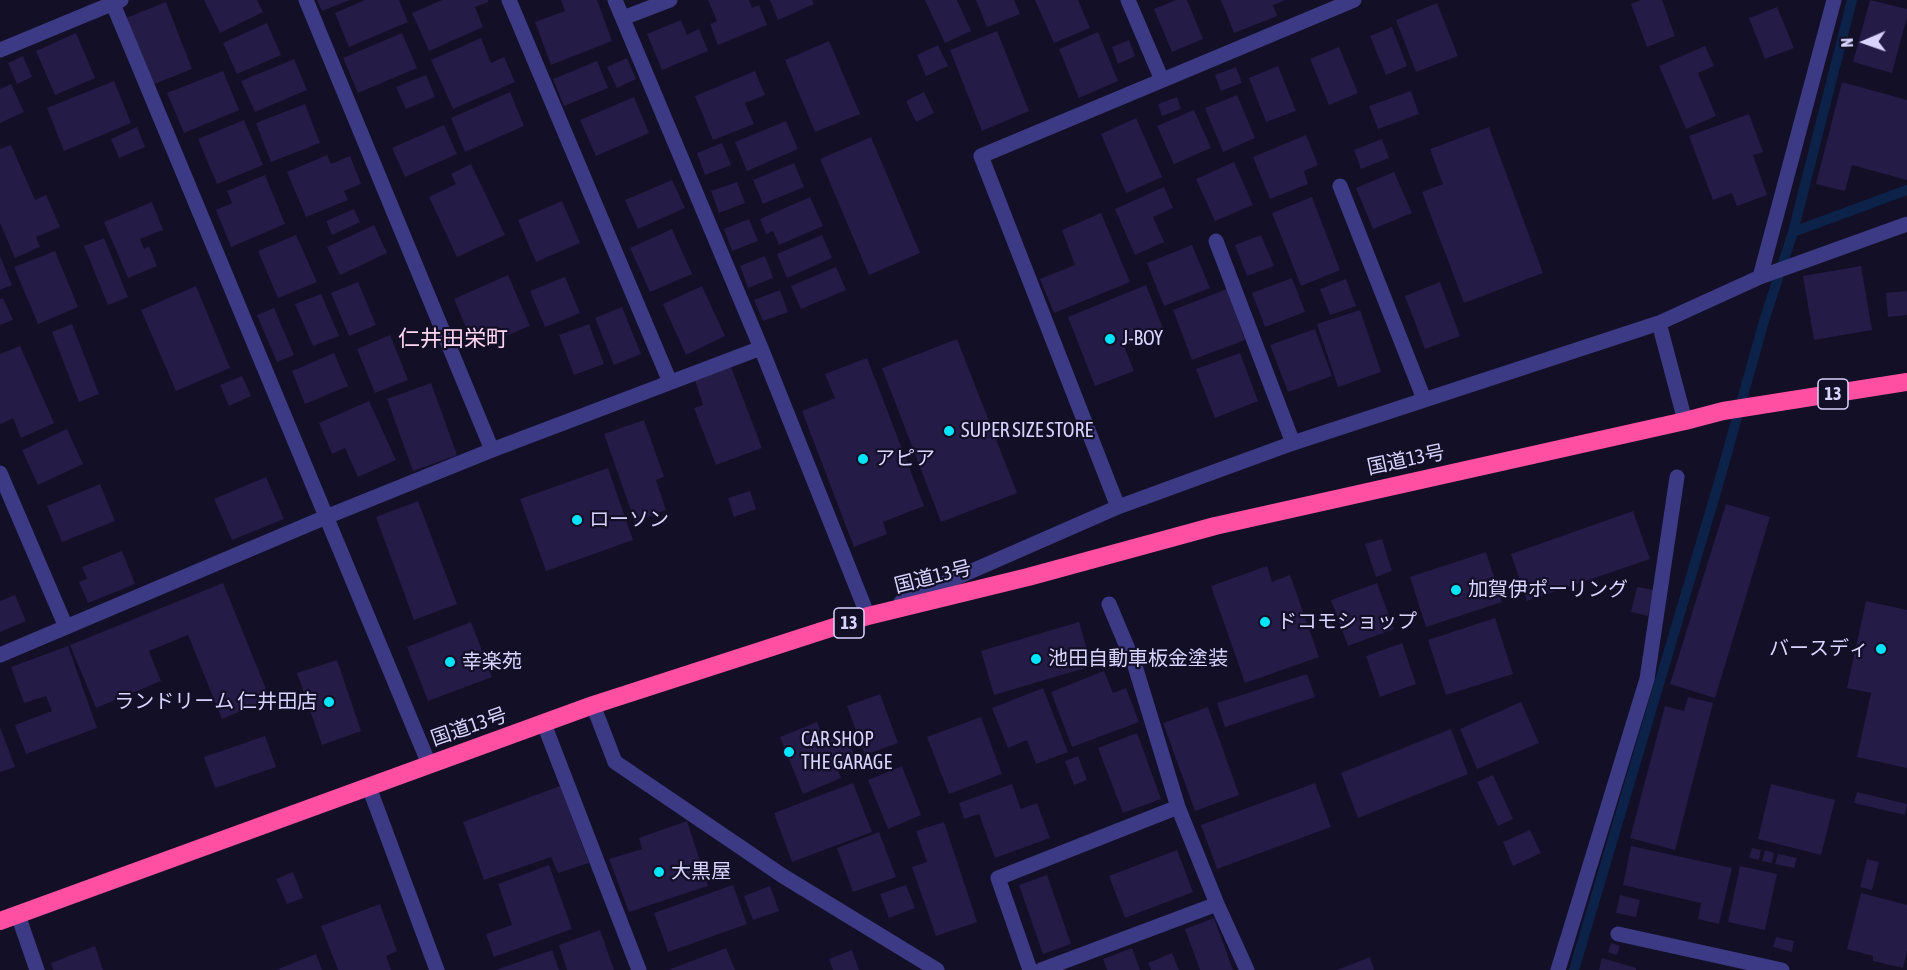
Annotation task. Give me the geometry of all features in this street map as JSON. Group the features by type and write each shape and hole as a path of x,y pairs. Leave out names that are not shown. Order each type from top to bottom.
{"highway":[{"name":"国道13号","path":"0,921 593,705 868,616 1028,577 1215,526 1723,411 1907,382"}],"street":[{"path":"306,0 492,450"},
{"path":"509,0 670,382"},
{"path":"615,0 761,348 868,616 1118,507 1293,443 1659,323 1760,277 1907,224"},
{"path":"623,18 670,0"},
{"path":"1128,0 1162,80"},
{"path":"1118,507 981,156 1162,80 1328,5 1354,0"},
{"path":"1760,277 1834,0"},
{"path":"0,50 117,2 429,764"},
{"path":"1340,186 1424,399"},
{"path":"1216,241 1293,443"},
{"path":"1659,323 1685,421"},
{"path":"0,655 326,517 492,450 761,348"},
{"path":"0,473 66,627"},
{"path":"1558,970 1647,680 1677,477"},
{"path":"1109,604 1135,666 1178,807 1217,904 1248,970"},
{"path":"593,705 615,762 783,876 937,970"},
{"path":"544,724 639,970"},
{"path":"369,787 437,970"},
{"path":"1030,970 998,878 1178,807"},
{"path":"1041,970 1217,904"},
{"path":"18,915 37,970"},
{"path":"1618,934 1782,970"}],"building":[{"path":"204,0 257,0 263,12 220,33"},
{"path":"317,0 350,0 322,11"},
{"path":"365,0 399,0 408,22 349,47 335,13"},
{"path":"442,0 488,0 475,7 483,27 429,51 412,13"},
{"path":"561,0 597,0 612,41 551,65 535,22 565,11"},
{"path":"708,0 749,0 752,8 759,5 767,25 718,45 710,24 717,21"},
{"path":"770,0 812,0 814,4 778,20"},
{"path":"925,0 957,0 971,31 945,43"},
{"path":"976,0 1014,0 1020,14 987,27"},
{"path":"1035,0 1078,0 1090,28 1054,43"},
{"path":"1176,0 1187,0 1203,39 1172,52 1154,9"},
{"path":"1221,0 1286,0 1273,5 1277,16 1234,33"},
{"path":"1641,0 1662,0 1675,36 1647,47 1631,4"},
{"path":"1870,0 1907,9 1907,17 1892,73 1853,62"},
{"path":"166,2 192,69 152,85 126,18"},
{"path":"1437,3 1458,56 1416,72 1396,20"},
{"path":"1777,7 1794,48 1765,59 1749,18"},
{"path":"681,20 687,35 699,29 708,51 662,70 647,34"},
{"path":"267,23 281,55 237,74 223,43"},
{"path":"1392,27 1407,66 1386,75 1370,36"},
{"path":"997,31 1029,111 982,131 950,50"},
{"path":"1098,32 1118,81 1079,98 1059,49"},
{"path":"76,33 95,78 55,95 36,51"},
{"path":"402,33 417,68 358,93 343,58"},
{"path":"481,38 491,63 504,57 515,82 453,109 431,60"},
{"path":"1129,40 1135,56 1118,64 1112,47"},
{"path":"829,41 860,114 815,132 785,60"},
{"path":"938,45 948,66 926,76 917,55"},
{"path":"1705,46 1714,66 1698,73 1716,116 1686,129 1659,66"},
{"path":"1339,47 1358,93 1329,105 1310,59"},
{"path":"23,56 32,77 17,84 8,63"},
{"path":"627,58 636,79 617,88 607,67"},
{"path":"294,59 307,90 255,112 241,81"},
{"path":"597,61 608,88 564,106 553,79"},
{"path":"1278,66 1296,111 1266,122 1249,78"},
{"path":"1236,67 1242,83 1221,91 1215,75"},
{"path":"223,71 239,110 184,133 167,93"},
{"path":"755,71 765,95 745,103 754,124 713,140 695,96"},
{"path":"426,75 435,97 406,109 396,87"},
{"path":"114,81 131,123 64,151 47,108"},
{"path":"1842,82 1907,100 1907,180 1852,165 1845,191 1816,184"},
{"path":"11,84 24,112 0,123 0,89"},
{"path":"1411,91 1419,114 1378,129 1369,106"},
{"path":"510,92 524,126 465,152 451,118"},
{"path":"924,92 934,113 916,122 906,101"},
{"path":"1237,95 1255,138 1223,152 1205,108"},
{"path":"634,97 649,133 596,156 580,120"},
{"path":"1177,97 1181,109 1162,116 1158,104"},
{"path":"305,104 320,143 271,162 256,123"},
{"path":"1194,110 1211,148 1174,164 1157,126"},
{"path":"1749,114 1763,152 1753,155 1767,195 1737,206 1732,193 1713,200 1689,136"},
{"path":"1136,118 1162,177 1126,193 1101,134"},
{"path":"244,120 263,165 217,184 198,139"},
{"path":"786,121 798,149 747,171 735,142"},
{"path":"444,125 457,154 405,177 392,148"},
{"path":"137,127 145,147 119,158 111,139"},
{"path":"1489,127 1543,273 1464,303 1422,192 1443,184 1430,149"},
{"path":"1306,135 1318,165 1304,171 1308,184 1270,199 1253,157"},
{"path":"871,137 920,253 869,275 820,159"},
{"path":"1382,139 1389,158 1361,169 1354,150"},
{"path":"722,143 731,165 705,175 697,153"},
{"path":"11,145 35,200 46,195 60,227 36,237 40,247 15,258 0,223 0,149"},
{"path":"327,155 331,164 350,156 361,184 344,191 348,200 306,217 287,172"},
{"path":"1234,162 1253,205 1215,221 1196,179"},
{"path":"794,163 804,187 763,204 753,180"},
{"path":"471,164 505,235 457,257 429,197 456,184 451,174"},
{"path":"1394,172 1412,213 1373,229 1356,188"},
{"path":"265,175 285,224 231,247 216,210 232,203 227,191"},
{"path":"672,180 685,208 638,229 625,200"},
{"path":"737,182 745,203 719,213 711,191"},
{"path":"1164,187 1173,208 1153,217 1164,242 1135,255 1115,209"},
{"path":"810,197 823,226 779,245 773,231 766,234 760,219"},
{"path":"1312,197 1340,270 1301,286 1272,213"},
{"path":"562,201 580,243 536,262 518,220"},
{"path":"152,202 163,230 140,239 144,249 149,246 157,266 128,278 104,222"},
{"path":"354,209 360,222 332,235 326,221"},
{"path":"1101,213 1130,282 1054,313 1040,279 1075,265 1062,230"},
{"path":"749,219 758,241 732,251 724,229"},
{"path":"374,225 387,253 340,275 327,247"},
{"path":"672,229 692,274 650,292 630,248"},
{"path":"296,235 317,282 278,298 258,251"},
{"path":"822,235 832,258 787,278 777,254"},
{"path":"1261,235 1274,266 1247,276 1235,245"},
{"path":"104,238 128,297 108,305 84,246"},
{"path":"1192,245 1210,288 1164,306 1147,263"},
{"path":"55,251 78,307 38,324 14,267"},
{"path":"0,256 12,285 0,290"},
{"path":"765,256 773,278 748,288 740,266"},
{"path":"1861,266 1872,330 1814,340 1803,276"},
{"path":"836,267 846,290 801,309 791,286"},
{"path":"508,275 530,326 501,338 496,326 470,337 454,299"},
{"path":"565,277 580,313 545,327 530,291"},
{"path":"1292,278 1305,312 1265,327 1252,293"},
{"path":"1346,279 1356,306 1330,315 1320,289"},
{"path":"358,282 376,325 349,336 331,293"},
{"path":"1440,282 1460,336 1425,349 1405,296"},
{"name":"J-BOY","path":"1146,285 1164,331 1124,346 1134,371 1095,386 1068,317"},
{"path":"196,286 230,368 176,391 141,310"},
{"path":"702,286 725,336 686,355 663,304"},
{"path":"1227,289 1245,340 1192,360 1173,310"},
{"path":"780,290 788,312 763,321 754,300"},
{"path":"1907,291 1907,315 1888,317 1886,293"},
{"path":"321,294 339,336 313,346 295,304"},
{"path":"3,298 13,320 0,325 0,299"},
{"path":"622,307 641,354 614,365 595,318"},
{"path":"274,308 294,355 277,362 257,315"},
{"path":"1360,310 1381,372 1338,387 1317,324"},
{"path":"72,324 99,394 79,402 52,332"},
{"path":"589,324 604,364 574,375 559,335"},
{"path":"1315,329 1332,376 1288,392 1270,345"},
{"path":"390,335 408,380 375,393 357,349"},
{"name":"SUPER SIZE STORE","path":"957,339 1017,493 941,522 882,368"},
{"path":"20,346 54,423 21,438 13,418 1,424 0,422 0,354"},
{"path":"334,353 348,386 305,404 292,371"},
{"path":"1240,353 1258,401 1215,418 1196,369"},
{"name":"アピア","path":"867,358 924,506 883,522 887,534 854,547 802,411 835,398 825,374"},
{"path":"731,367 762,448 716,465 694,408 703,405 695,380"},
{"path":"242,376 251,396 229,406 220,385"},
{"path":"431,383 457,455 413,471 387,399"},
{"path":"369,401 396,460 358,477 345,448 332,454 319,423"},
{"path":"644,420 664,477 656,480 666,510 635,522 604,434"},
{"path":"67,429 83,464 38,485 22,450"},
{"name":"ローソン","path":"608,468 633,540 546,571 520,499"},
{"path":"266,477 284,519 232,540 214,499"},
{"path":"100,484 115,521 62,542 47,506"},
{"path":"750,491 756,509 734,517 728,498"},
{"path":"418,501 457,604 414,620 376,517"},
{"path":"1726,504 1770,517 1715,698 1670,684"},
{"path":"1633,511 1650,559 1527,601 1511,554"},
{"path":"1382,539 1392,571 1376,577 1365,544"},
{"path":"122,551 135,584 88,603 79,582 87,579 82,567"},
{"name":"加賀伊ポーリング","path":"1486,552 1502,602 1426,627 1410,577"},
{"name":"ドコモショップ","path":"1267,566 1272,582 1290,575 1319,657 1245,683 1211,586"},
{"path":"223,583 270,699 222,719 188,635 149,651 161,681 96,708 70,645"},
{"path":"1377,583 1394,629 1348,646 1331,600"},
{"path":"1637,587 1654,590 1648,616 1631,612"},
{"path":"15,595 26,621 0,632 0,601"},
{"name":"バースディ","path":"1866,601 1907,610 1907,768 1857,757 1871,693 1847,688"},
{"path":"1495,618 1513,674 1446,695 1428,640"},
{"name":"幸楽苑","path":"471,622 492,677 428,701 407,647"},
{"name":"池田自動車板金塗装","path":"1079,622 1092,666 994,695 981,651"},
{"path":"1402,643 1416,684 1380,697 1366,656"},
{"path":"68,646 97,728 26,754 15,725 52,711 46,696 24,703 11,667"},
{"name":"ランドリーム 仁井田店","path":"337,660 361,731 322,745 297,673"},
{"path":"1104,671 1113,693 1126,688 1139,722 1072,747 1051,692"},
{"path":"1307,674 1315,697 1225,727 1217,703"},
{"path":"1043,688 1068,752 1036,764 1027,740 1008,748 992,708"},
{"path":"880,694 898,743 865,755 847,706"},
{"path":"1688,697 1713,703 1675,850 1630,838 1665,706 1684,711"},
{"path":"1521,702 1539,743 1477,769 1460,729"},
{"path":"1208,707 1239,795 1195,811 1163,723"},
{"path":"981,717 1002,774 949,794 927,737"},
{"path":"817,722 825,742 845,733 857,762 838,770 841,778 803,794 780,737"},
{"path":"0,727 15,767 0,772"},
{"path":"1451,729 1468,774 1358,818 1341,773"},
{"path":"1137,733 1161,799 1123,813 1098,748"},
{"path":"265,736 276,767 215,788 204,757"},
{"path":"1078,756 1087,780 1074,785 1065,761"},
{"path":"902,766 921,815 888,829 868,780"},
{"path":"1493,775 1513,819 1498,826 1477,782"},
{"path":"853,783 872,832 792,862 774,813"},
{"path":"1315,783 1331,827 1217,869 1201,825"},
{"path":"1012,784 1021,809 1037,803 1050,838 995,858 979,814 964,819 959,803"},
{"path":"1771,784 1835,800 1821,855 1758,839"},
{"path":"560,786 589,863 558,873 551,857 484,880 463,822"},
{"path":"1857,792 1907,804 1905,815 1854,803"},
{"name":"大黒屋","path":"687,821 708,886 629,912 609,859 642,849 639,838"},
{"path":"944,822 977,922 936,936 912,867 927,862 916,831"},
{"path":"1530,830 1541,853 1513,866 1503,842"},
{"path":"879,832 896,877 853,892 837,848"},
{"path":"1631,846 1732,868 1719,924 1698,919 1701,903 1623,885"},
{"path":"1752,848 1761,850 1759,860 1749,858"},
{"path":"1177,850 1193,892 1125,918 1109,876"},
{"path":"1765,850 1774,853 1772,863 1762,861"},
{"path":"1778,854 1797,858 1794,868 1775,864"},
{"path":"1867,859 1879,862 1872,890 1860,887"},
{"path":"549,865 572,929 494,957 486,934 512,925 498,884"},
{"path":"1740,866 1777,874 1765,930 1728,922"},
{"path":"293,872 303,898 287,904 276,879"},
{"path":"1047,875 1071,944 1043,954 1019,885"},
{"path":"733,885 747,924 668,952 654,913"},
{"path":"906,885 915,908 889,918 880,894"},
{"path":"770,886 779,911 753,920 744,896"},
{"path":"1861,893 1907,905 1907,951 1903,968 1873,961 1873,956 1847,949"},
{"path":"1620,895 1640,900 1636,917 1616,913"},
{"path":"380,904 397,951 386,956 391,970 338,970 321,926"},
{"path":"1214,918 1233,970 1200,970 1185,929"},
{"path":"600,930 614,970 567,970 559,945"},
{"path":"1776,937 1794,941 1792,952 1773,947"},
{"path":"1611,943 1620,946 1617,955 1608,952"},
{"path":"95,946 103,970 53,970 51,963"},
{"path":"726,948 735,970 668,970"},
{"path":"1132,948 1140,970 1107,970 1103,959"},
{"path":"552,950 559,970 496,970"},
{"path":"852,950 859,970 833,970 829,959"},
{"path":"1172,953 1179,970 1151,970 1148,963"},
{"path":"316,954 322,970 276,970"},
{"path":"1370,957 1374,970 1337,970"},
{"path":"1602,958 1636,968 1636,970 1599,970"}],"waterway":[{"path":"1574,970 1719,482 1764,321 1793,232 1852,0"},
{"path":"1793,232 1907,190"}],"place":[{"name":"J-BOY","path":"1110,339"},
{"name":"SUPER SIZE STORE","path":"949,431"},
{"name":"アピア","path":"863,459"},
{"name":"ローソン","path":"577,520"},
{"name":"加賀伊ポーリング","path":"1456,590"},
{"name":"ドコモショップ","path":"1265,622"},
{"name":"バースディ","path":"1881,649"},
{"name":"池田自動車板金塗装","path":"1036,659"},
{"name":"幸楽苑","path":"450,662"},
{"name":"ランドリーム 仁井田店","path":"329,702"},
{"name":"CAR SHOP THE GARAGE","path":"789,752"},
{"name":"大黒屋","path":"659,872"}],"district":[{"name":"仁井田栄町","path":"453,339"}]}
